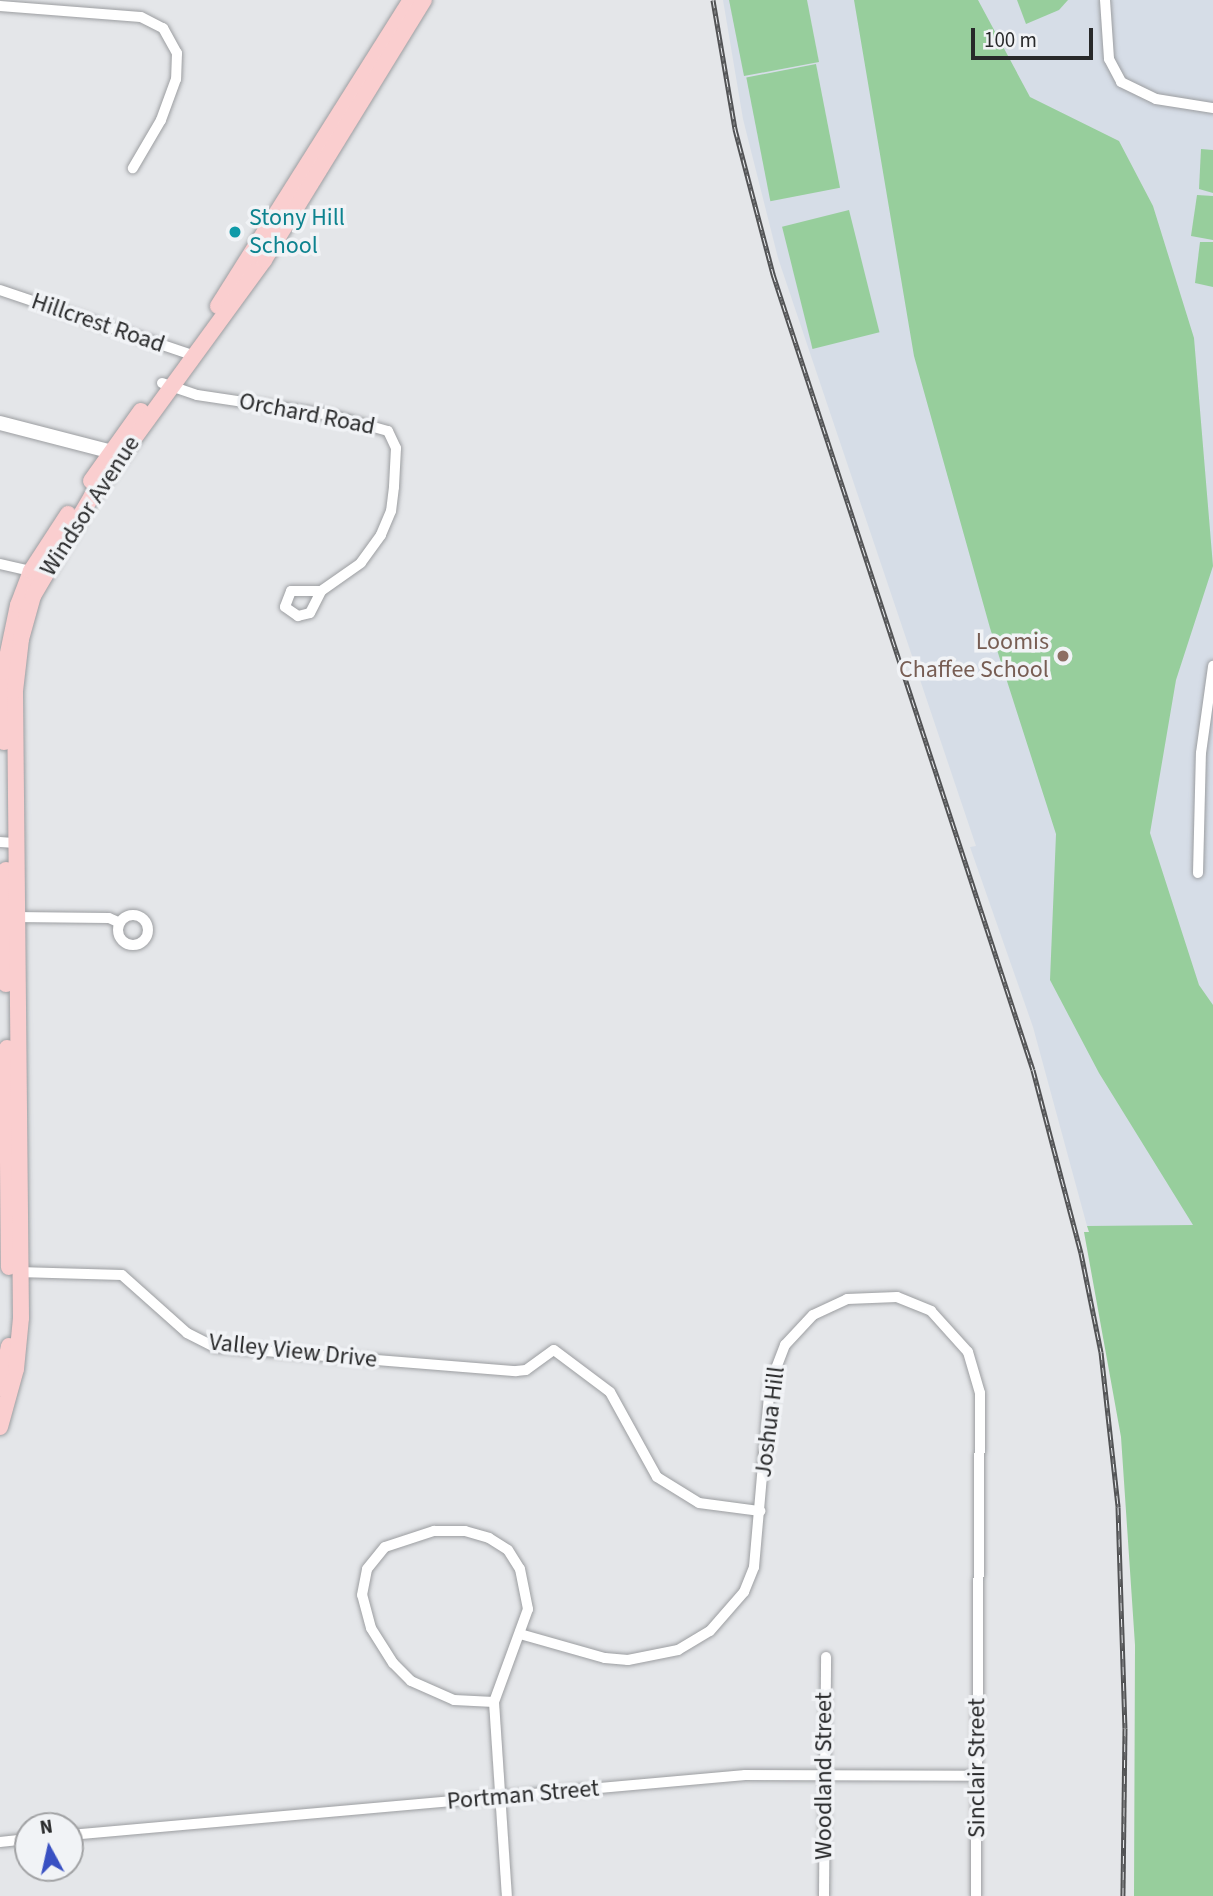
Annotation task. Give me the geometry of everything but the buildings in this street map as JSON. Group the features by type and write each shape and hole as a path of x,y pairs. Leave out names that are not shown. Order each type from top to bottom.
{"main road":[{"name":"Windsor Avenue","path":"191,355 411,0"},
{"name":"Windsor Avenue","path":"1,1422 3,1394 20,1342 10,1222 11,917 7,842 7,673 21,639 37,573 117,452 264,260 424,0"},
{"path":"0,423 117,452"}],"street":[{"path":"1105,0 1109,59 1121,82 1156,99 1213,108"},
{"path":"0,6 141,17 163,28 177,53 176,79 161,120 133,168"},
{"name":"Hillcrest Road","path":"0,290 191,355"},
{"name":"Orchard Road","path":"167,385 331,415 388,431 396,448 387,522 361,563 321,591"},
{"path":"0,564 37,573"},
{"path":"1198,873 1201,753 1213,666"},
{"path":"11,917 109,918 120,923"},
{"name":"Valley View Drive","path":"14,1272 122,1275 187,1333 215,1347 516,1371 526,1370 554,1350 610,1392 657,1476 699,1503 760,1511"},
{"name":"Joshua Hill","path":"520,1634 605,1658 645,1659 678,1650 710,1631 744,1592 757,1552 772,1377 794,1332 823,1307 859,1296 897,1297 931,1311 968,1352 980,1393 978,1641"},
{"path":"494,1703 434,1693 402,1672 370,1628 362,1578 385,1547 407,1537 465,1531 489,1538 508,1550 520,1569 528,1609 520,1634 497,1683 494,1703 506,1896"},
{"name":"Sinclair Street","path":"976,1896 978,1641"},
{"name":"Woodland Street","path":"824,1896 826,1657"},
{"name":"Portman Street","path":"84,1834 745,1775 825,1773 977,1776"}],"shaded area":[{"name":"Loomis Chaffee School","path":"723,0 1213,0 1213,1226 1087,1226 1033,1027 970,847 976,846 778,258 743,119"}],"green space":[{"path":"729,0 807,0 819,62 744,76"},
{"path":"854,0 978,0 1030,97 1119,141 1153,206 1194,338 1213,566 1176,680 1150,833 1199,985 1213,1005 1213,1896 1134,1896 1135,1645 1121,1437 1084,1232 1089,1232 1087,1226 1193,1225 1099,1073 1050,980 1056,834 990,628 914,356"},
{"path":"1017,0 1068,0 1059,10 1026,24"},
{"path":"816,64 840,188 770,201 746,78"},
{"path":"1201,149 1213,150 1213,193 1199,189"},
{"path":"1197,195 1213,196 1213,240 1191,236"},
{"path":"849,210 879,332 813,349 782,227"},
{"path":"1200,242 1213,242 1213,287 1195,283"}],"railway":[{"path":"713,0 735,129 773,274 1033,1070 1081,1253 1101,1352 1118,1507 1125,1728 1123,1896"}],"place":[{"name":"Stony Hill School","path":"235,232"},
{"name":"Loomis Chaffee School","path":"1063,656"}]}
